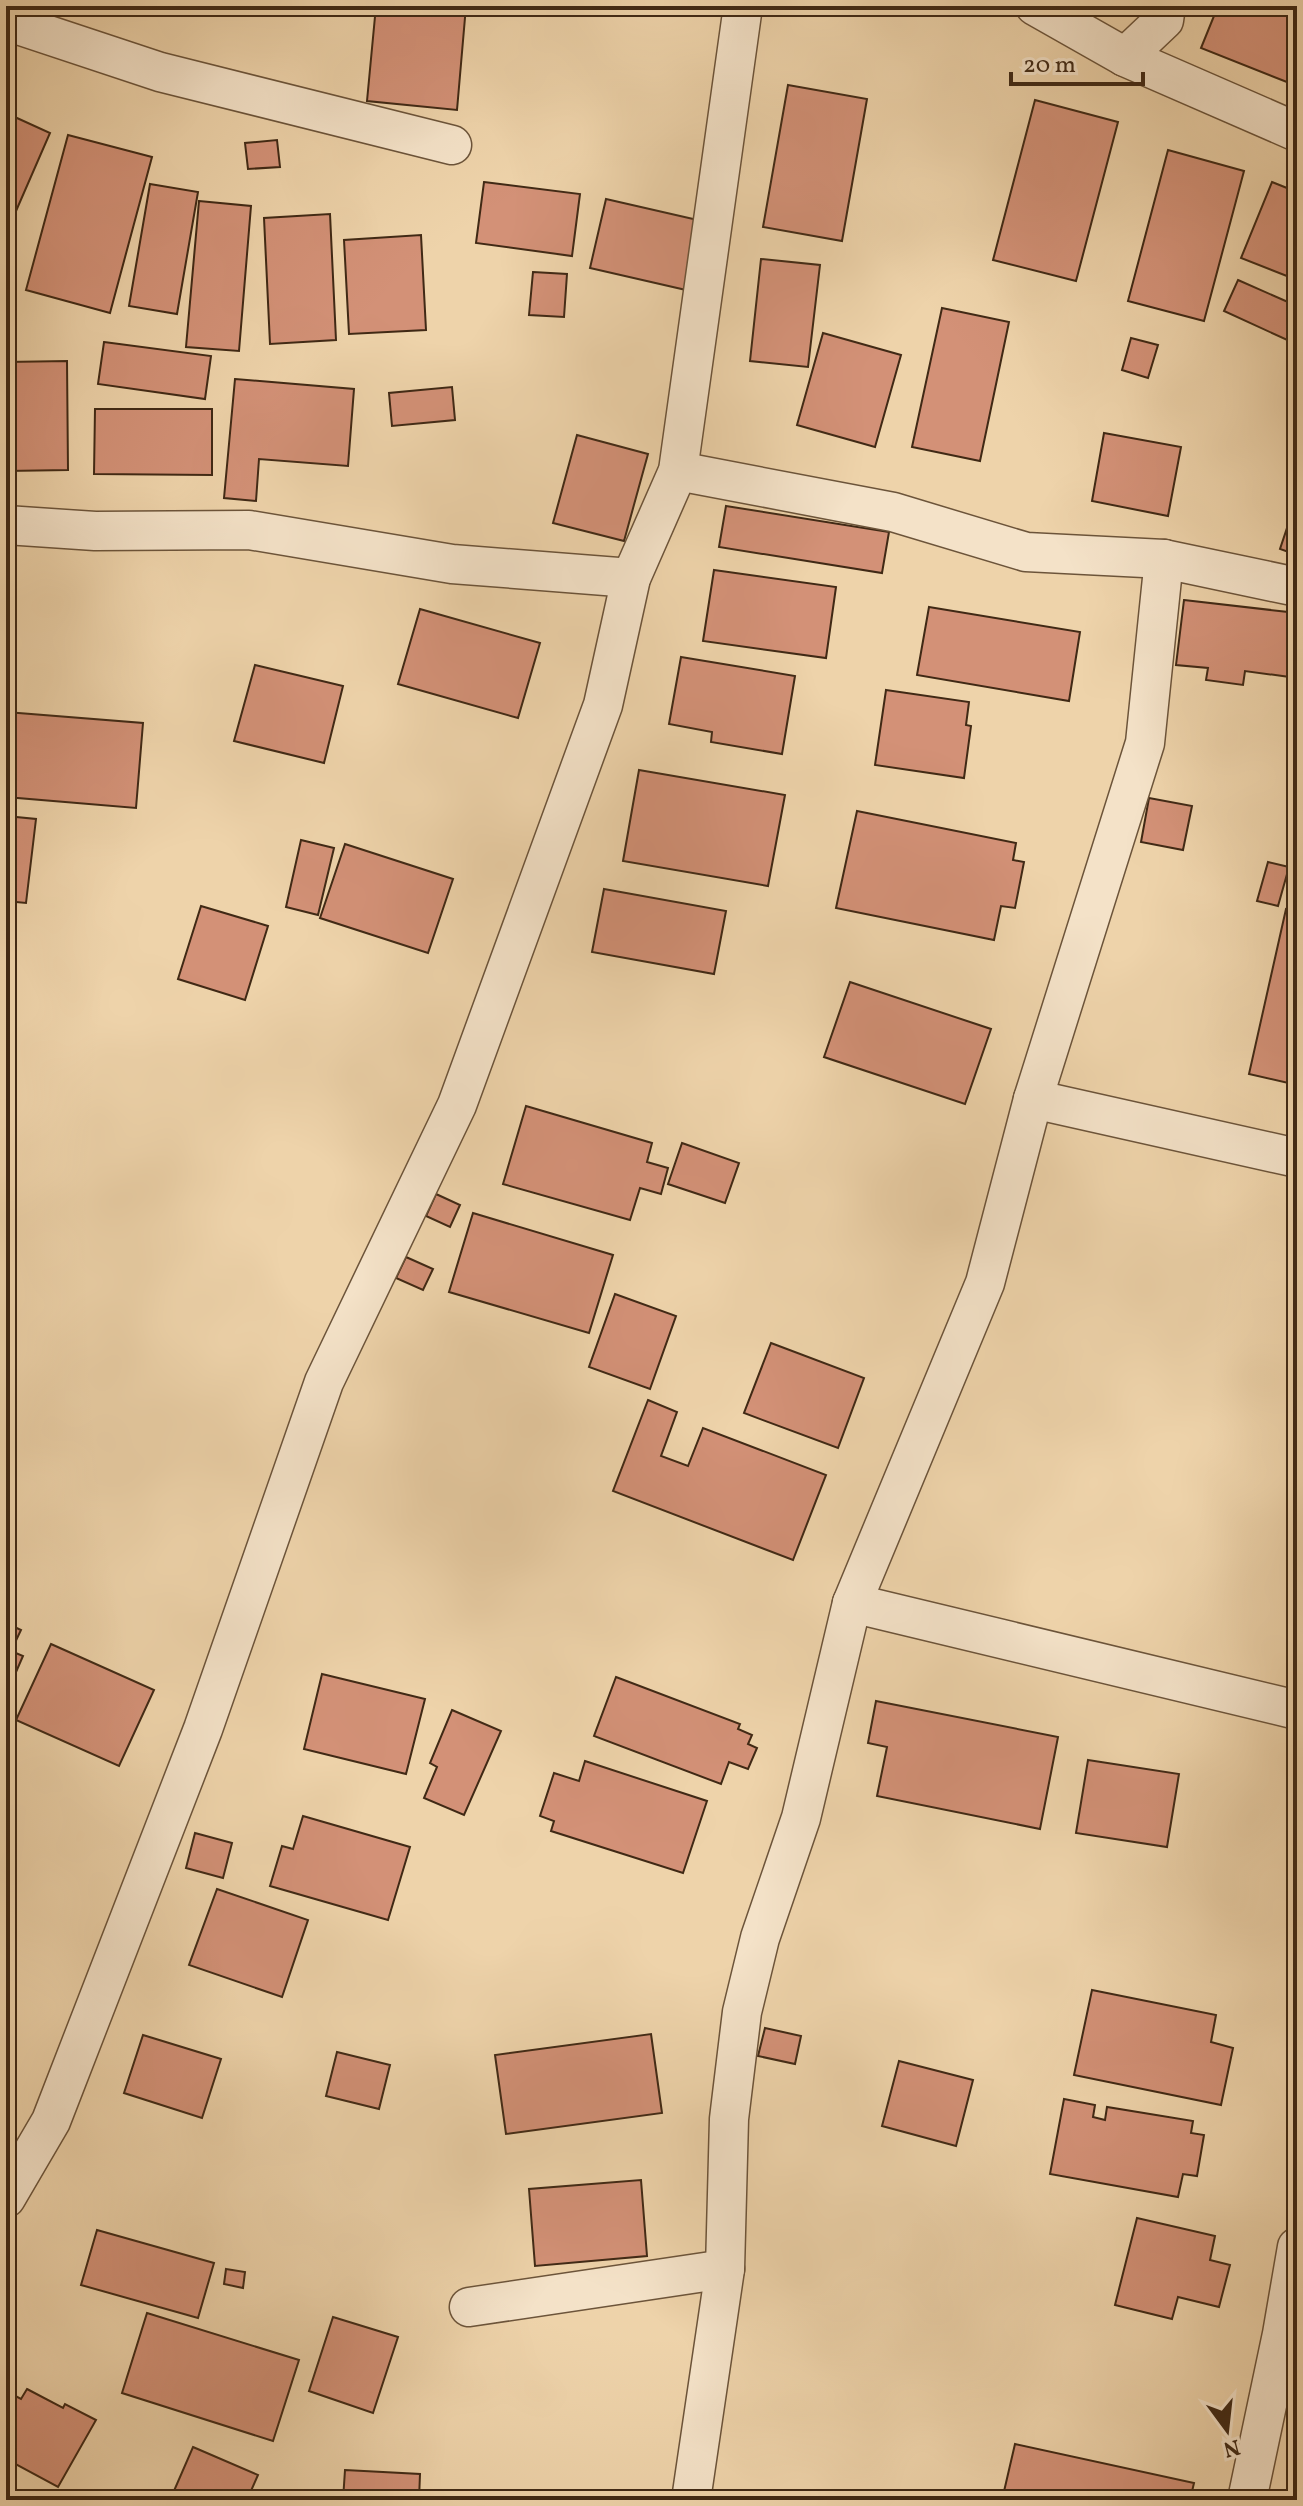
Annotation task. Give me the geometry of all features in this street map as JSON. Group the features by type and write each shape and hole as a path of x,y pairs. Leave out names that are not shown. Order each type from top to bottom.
{"street":[{"path":"6,2198 51,2121 203,1729 324,1382 457,1105 603,705 631,578 678,471 743,6"},
{"path":"1035,6 1125,57 1297,132"},
{"path":"1125,57 1164,20 1166,6"},
{"path":"6,21 160,72 452,145"},
{"path":"678,471 893,512 1026,552 1164,559 1297,587"},
{"path":"6,525 95,531 249,530 452,564 631,578"},
{"path":"691,2500 725,2269 729,2119 742,2012 760,1938 801,1818 852,1603 985,1283 1033,1099 1145,743 1164,559"},
{"path":"1033,1099 1297,1158"},
{"path":"852,1603 1297,1710"},
{"path":"1247,2500 1297,2247"},
{"path":"469,2307 725,2269"}],"building":[{"path":"376,6 466,6 457,110 367,101"},
{"path":"1218,6 1278,6 1297,13 1297,86 1201,48"},
{"path":"788,85 867,99 842,241 763,227"},
{"path":"1035,100 1118,122 1076,281 993,260"},
{"path":"6,113 50,133 6,234"},
{"path":"68,135 152,157 110,313 26,290"},
{"path":"277,140 280,167 248,169 245,143"},
{"path":"1168,150 1244,171 1204,321 1128,301"},
{"path":"484,182 580,194 572,256 476,243"},
{"path":"1272,182 1297,192 1297,280 1241,258"},
{"path":"150,184 198,192 177,314 129,306"},
{"path":"606,199 702,221 686,290 590,268"},
{"path":"199,201 251,206 239,351 186,347"},
{"path":"330,214 336,340 270,344 264,218"},
{"path":"421,235 426,330 349,334 344,240"},
{"path":"761,259 820,265 808,367 750,361"},
{"path":"533,272 567,274 564,317 529,315"},
{"path":"1238,280 1297,306 1296,344 1224,311"},
{"path":"942,308 1009,322 980,461 912,447"},
{"path":"823,333 901,355 875,447 797,425"},
{"path":"1131,338 1158,345 1148,378 1122,370"},
{"path":"104,342 211,356 205,399 98,384"},
{"path":"67,361 68,470 6,471 6,362"},
{"path":"235,379 354,389 348,466 259,459 256,501 224,498"},
{"path":"452,387 455,420 392,426 389,393"},
{"path":"95,409 212,409 212,475 94,474"},
{"path":"1104,433 1181,447 1168,516 1092,501"},
{"path":"577,435 648,454 624,541 553,523"},
{"path":"1297,505 1297,555 1280,549"},
{"path":"726,506 889,532 882,573 719,547"},
{"path":"714,570 836,587 826,658 703,641"},
{"path":"1184,600 1297,613 1297,678 1245,671 1243,685 1206,680 1208,668 1176,665"},
{"path":"929,607 1080,632 1069,701 917,675"},
{"path":"420,609 540,643 518,718 398,684"},
{"path":"681,657 795,676 782,754 711,742 712,732 669,724"},
{"path":"255,665 343,686 324,763 234,741"},
{"path":"886,690 969,702 966,725 971,726 964,778 875,765"},
{"path":"6,712 143,723 136,808 6,797"},
{"path":"639,770 785,795 768,886 623,861"},
{"path":"1149,798 1192,806 1183,850 1141,842"},
{"path":"857,811 1016,843 1013,860 1024,862 1015,908 1001,906 994,940 836,908"},
{"path":"6,816 36,819 26,903 6,901"},
{"path":"301,840 334,848 318,915 286,907"},
{"path":"345,844 453,879 428,953 320,918"},
{"path":"1268,862 1289,867 1278,906 1257,901"},
{"path":"604,889 726,911 714,974 592,952"},
{"path":"201,906 268,926 245,1000 178,979"},
{"path":"1286,909 1297,912 1297,1085 1249,1074"},
{"path":"850,982 991,1029 965,1104 824,1057"},
{"path":"526,1106 652,1143 647,1162 668,1168 661,1194 640,1188 630,1220 503,1184"},
{"path":"682,1143 739,1163 725,1203 668,1184"},
{"path":"436,1194 460,1205 450,1227 426,1216"},
{"path":"473,1213 613,1255 589,1333 449,1292"},
{"path":"406,1257 433,1269 423,1290 396,1278"},
{"path":"615,1294 676,1316 650,1389 589,1367"},
{"path":"771,1343 864,1378 838,1448 744,1413"},
{"path":"648,1400 677,1412 661,1456 688,1466 703,1428 826,1475 793,1560 613,1491"},
{"path":"6,1623 21,1630 11,1651 23,1656 6,1695"},
{"path":"51,1644 154,1690 119,1766 16,1720"},
{"path":"322,1674 425,1699 406,1774 304,1749"},
{"path":"616,1677 740,1724 738,1729 752,1735 748,1744 757,1748 748,1769 729,1762 721,1784 594,1736"},
{"path":"876,1701 1058,1737 1040,1829 877,1796 887,1747 868,1743"},
{"path":"452,1710 501,1731 464,1815 424,1798 437,1767 430,1763"},
{"path":"1088,1760 1179,1774 1167,1847 1076,1833"},
{"path":"585,1761 707,1801 683,1873 551,1831 554,1821 540,1816 554,1773 579,1781"},
{"path":"303,1816 410,1847 388,1920 270,1886 282,1846 293,1849"},
{"path":"195,1833 232,1843 223,1878 186,1868"},
{"path":"217,1889 308,1920 282,1997 189,1965"},
{"path":"1092,1990 1216,2015 1211,2042 1233,2048 1221,2105 1074,2075"},
{"path":"765,2028 801,2036 795,2064 758,2056"},
{"path":"651,2034 662,2113 506,2134 495,2055"},
{"path":"143,2035 221,2059 202,2118 124,2093"},
{"path":"337,2052 390,2065 379,2109 326,2096"},
{"path":"899,2061 973,2080 956,2146 882,2126"},
{"path":"1064,2099 1095,2105 1093,2117 1105,2120 1107,2107 1193,2121 1191,2133 1204,2135 1197,2176 1183,2174 1178,2197 1050,2174"},
{"path":"641,2180 647,2256 535,2266 529,2189"},
{"path":"1137,2218 1215,2236 1210,2260 1230,2265 1219,2307 1178,2297 1172,2319 1115,2305"},
{"path":"97,2230 214,2263 198,2318 81,2285"},
{"path":"226,2269 245,2272 243,2288 224,2284"},
{"path":"147,2313 299,2360 273,2441 122,2393"},
{"path":"333,2317 398,2337 373,2413 309,2391"},
{"path":"27,2389 63,2408 65,2404 96,2420 58,2487 6,2459 6,2391 21,2399"},
{"path":"1015,2444 1194,2483 1190,2500 1002,2500"},
{"path":"193,2447 258,2475 247,2500 170,2500"},
{"path":"345,2470 420,2474 419,2500 343,2500"}]}
